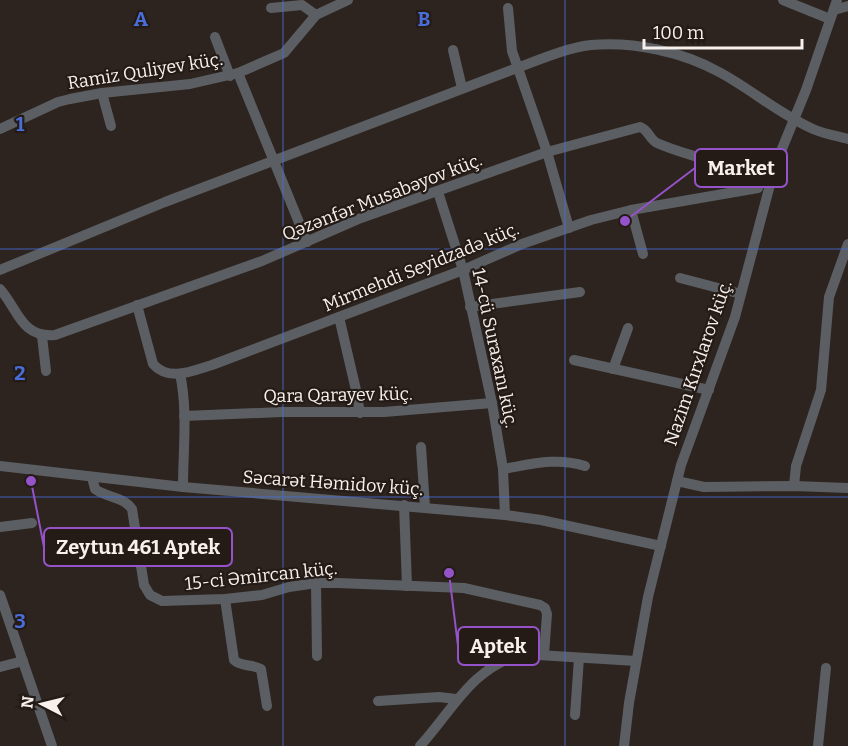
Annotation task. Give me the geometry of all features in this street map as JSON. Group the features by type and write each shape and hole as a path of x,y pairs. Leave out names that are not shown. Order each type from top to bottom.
{"street":[{"name":"Ramiz Quliyev küç.","path":"0,129 58,102 102,93 190,84 234,74 284,53 316,15 348,0"},
{"path":"783,0 834,10 848,6"},
{"path":"271,8 302,5 316,15"},
{"path":"508,8 510,42 517,68 547,152 569,228"},
{"name":"Nazim Kırxlarov küç.","path":"624,746 636,661 677,481 726,344 768,189 834,10"},
{"path":"215,37 234,74 308,242"},
{"path":"0,270 89,232 462,88 568,50 591,45 646,48 692,59 719,72 814,130 848,139"},
{"path":"453,50 462,88"},
{"path":"102,93 111,126"},
{"name":"Qəzənfər Musabəyov küç.","path":"42,336 55,335 261,261 361,219 547,152 640,127 645,129 655,142 729,168 752,187"},
{"name":"Mirmehdi Seyidzadə küç.","path":"180,374 212,365 463,270 522,244 569,228 631,210 752,187 768,189"},
{"name":"14-cü Suraxanı küç.","path":"438,192 463,270 492,403 503,469 506,515"},
{"path":"631,210 643,254"},
{"path":"794,486 796,466 821,390 829,297 848,244"},
{"path":"680,278 741,294"},
{"path":"0,289 24,324 42,336 46,371"},
{"path":"470,307 580,292"},
{"path":"136,305 153,364 159,371 167,374 180,374 184,416 183,487"},
{"path":"339,317 360,413"},
{"path":"613,369 628,328"},
{"path":"574,360 709,390"},
{"name":"Qara Qarayev küç.","path":"184,416 282,412 360,413 492,403"},
{"path":"420,447 426,507"},
{"path":"503,469 553,460 585,466"},
{"name":"Səcarət Həmidov küç.","path":"0,466 183,487 506,515 541,520 661,546"},
{"name":"15-ci Əmircan küç.","path":"92,477 94,489 102,494 126,501 132,508 144,585 150,595 162,601 262,595 289,587 316,583 464,588 540,605 545,609 547,614 544,655"},
{"path":"677,481 704,487 848,488"},
{"path":"404,505 407,586"},
{"path":"0,527 32,523"},
{"path":"316,583 317,656"},
{"path":"0,595 5,624 23,662 52,746"},
{"path":"225,599 234,660 237,663 255,665 261,669 267,706"},
{"path":"420,746 456,699 486,670 506,658 522,654 636,661"},
{"path":"575,715 579,658"},
{"path":"0,667 23,662"},
{"path":"818,746 826,668"},
{"path":"378,701 439,697 456,699"}],"place":[{"name":"Market","path":"625,221"},
{"name":"Zeytun 461 Aptek","path":"31,481"},
{"name":"Aptek","path":"449,573"}]}
